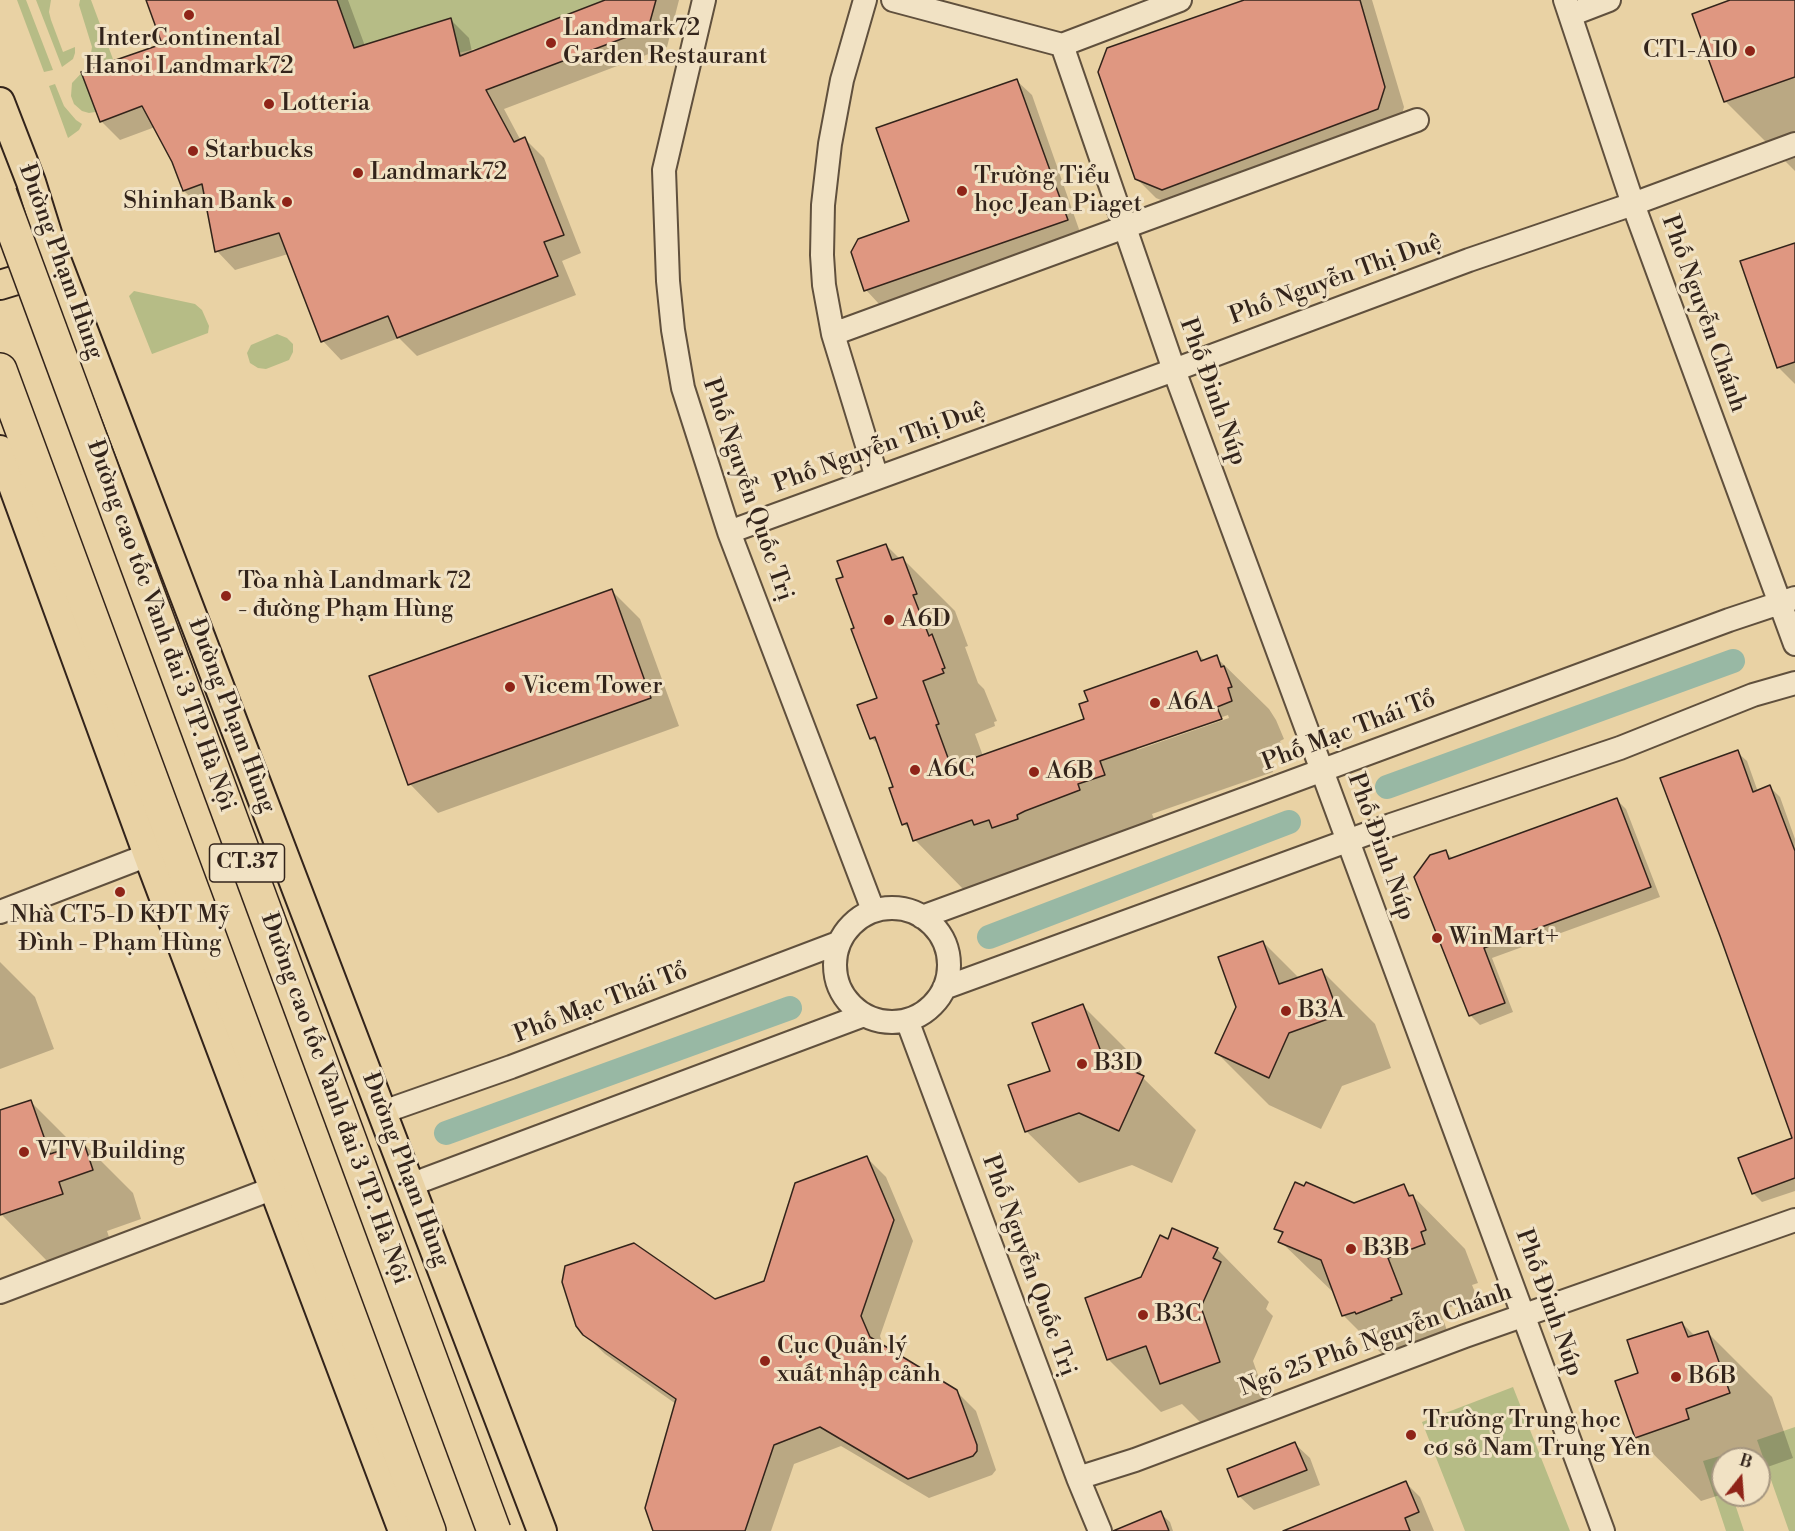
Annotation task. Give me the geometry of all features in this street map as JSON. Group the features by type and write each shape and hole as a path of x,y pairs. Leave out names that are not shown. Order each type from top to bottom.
{"highway":[{"name":"Đường cao tốc Vành đai 3 TP. Hà Nội","path":"0,194 494,1531"},
{"name":"CT.37","path":"0,370 429,1531"}],"main road":[{"name":"Đường Phạm Hùng","path":"0,102 31,182 51,246 542,1531"},
{"path":"0,285 23,278 42,264 51,246"},
{"path":"3,468 403,1531"}],"street":[{"name":"Phố Nguyễn Quốc Trị","path":"704,0 664,171 665,229 673,330 683,388 729,532 873,910"},
{"path":"865,0 842,80 825,183 822,255 824,285 833,334 877,478"},
{"path":"893,0 1062,45 1180,0"},
{"path":"1567,7 1609,0"},
{"name":"Phố Nguyễn Chánh","path":"1567,7 1633,204 1788,600 1795,644"},
{"name":"Phố Đinh Núp","path":"1062,45 1174,370 1603,1531"},
{"path":"833,334 1417,120"},
{"name":"Phố Nguyễn Thị Duệ","path":"729,532 1469,260 1633,204 1795,144"},
{"name":"Phố Mạc Thái Tổ","path":"922,916 1788,600"},
{"path":"944,988 1349,841 1620,748 1754,695 1795,683"},
{"path":"0,912 148,855"},
{"path":"892,907 911,910 922,916 939,932 947,947 950,964 948,980 941,995 929,1009 907,1020 889,1022 864,1015 848,1002 837,984 834,963 838,943 847,929 859,918 873,910 892,907"},
{"name":"Phố Mạc Thái Tổ","path":"382,1112 511,1067 838,943"},
{"path":"410,1185 864,1015"},
{"name":"Phố Nguyễn Quốc Trị","path":"907,1020 1078,1478 1100,1531"},
{"path":"0,1292 274,1188"},
{"name":"Ngõ 25 Phố Nguyễn Chánh","path":"1078,1478 1135,1460 1523,1315 1795,1220"}],"green space":[{"path":"17,0 26,0 53,70 44,72"},
{"path":"36,0 51,0 49,12 63,52 75,47 73,59 62,67"},
{"path":"80,0 91,0 120,78 108,104 89,113 82,111 74,104 71,96 72,83 89,65 92,47 79,5"},
{"path":"337,0 605,0 486,46 459,53 451,18 354,48"},
{"path":"55,84 64,106 82,124 79,130 68,138 49,86"},
{"path":"134,291 195,304 202,310 209,326 208,333 152,354 129,296"},
{"path":"277,334 287,338 293,344 293,352 289,360 266,369 258,368 250,363 247,353 251,345"},
{"path":"1513,1387 1570,1531 1465,1531 1422,1422"},
{"path":"1795,1427 1795,1531 1789,1531 1771,1480 1771,1447 1759,1447 1757,1440"},
{"path":"1711,1459 1711,1485 1703,1461"},
{"path":"1718,1507 1736,1507 1744,1531 1726,1531"}],"building":[{"name":"Landmark72","path":"146,0 337,0 354,48 451,18 460,56 605,0 656,0 648,29 486,90 514,142 525,137 564,235 544,242 558,276 397,338 388,316 321,342 279,233 215,252 202,184 183,191 172,162 142,106 100,122 81,72 162,44"},
{"path":"1244,0 1360,0 1385,87 1378,109 1162,190 1135,179 1098,72 1107,48"},
{"name":"CT1-A10","path":"1730,0 1795,0 1795,77 1724,102 1692,14"},
{"path":"1017,79 1068,220 864,291 851,252 858,239 909,221 876,128"},
{"path":"1795,243 1795,362 1777,368 1740,261"},
{"path":"886,544 892,560 903,557 917,594 913,595 929,636 932,634 945,668 942,669 944,673 923,681 951,766 1084,719 1079,704 1088,701 1084,691 1197,651 1201,661 1217,655 1232,687 1228,688 1232,701 1217,707 1222,719 1100,761 1105,775 1078,784 1080,790 1025,811 1017,815 1018,819 992,828 989,820 974,825 972,820 913,841 907,823 902,825 889,788 893,787 875,737 870,739 857,705 877,698 851,629 854,628 836,579 843,577 837,561"},
{"name":"Vicem Tower","path":"612,589 651,698 408,785 369,676"},
{"path":"1738,750 1753,792 1770,785 1795,851 1795,1178 1752,1194 1738,1158 1792,1138 1720,936 1660,778"},
{"path":"1617,798 1651,887 1484,948 1505,1003 1469,1016 1414,877 1430,855 1446,850 1449,859"},
{"name":"B3A","path":"1263,941 1279,984 1322,969 1339,1015 1289,1033 1269,1078 1215,1053 1236,1007 1218,957"},
{"name":"B3D","path":"1083,1004 1103,1057 1144,1076 1119,1131 1079,1113 1025,1132 1008,1085 1050,1071 1032,1023"},
{"name":"VTV Building","path":"31,1100 50,1154 84,1143 93,1170 59,1182 63,1194 0,1215 0,1110"},
{"name":"Cục Quản lý xuất nhập cảnh","path":"867,1156 894,1220 861,1316 870,1337 957,1390 977,1445 977,1451 973,1456 908,1479 820,1427 774,1445 745,1531 653,1531 645,1508 676,1399 583,1335 576,1326 562,1282 565,1266 634,1243 715,1299 764,1281 795,1183"},
{"name":"B3B","path":"1295,1182 1304,1186 1306,1182 1354,1203 1404,1184 1409,1196 1413,1195 1426,1230 1421,1232 1425,1244 1388,1258 1402,1294 1356,1314 1355,1312 1342,1316 1321,1260 1278,1242 1283,1232 1274,1229"},
{"name":"B3C","path":"1172,1228 1218,1248 1213,1258 1221,1262 1201,1307 1220,1362 1160,1384 1146,1346 1107,1360 1085,1298 1141,1277 1160,1235 1168,1239"},
{"name":"B6B","path":"1682,1322 1688,1337 1708,1331 1730,1393 1686,1409 1689,1419 1635,1438 1615,1381 1638,1373 1627,1340"},
{"path":"1295,1442 1307,1470 1238,1497 1227,1469"},
{"path":"1406,1481 1419,1512 1405,1518 1410,1531 1283,1531"},
{"path":"1161,1511 1169,1531 1113,1531"}],"waterway":[{"path":"1387,787 1733,661"},
{"path":"989,937 1289,822"},
{"path":"446,1133 790,1008"}],"place":[{"name":"InterContinental Hanoi Landmark72","path":"189,15"},
{"name":"Landmark72 Garden Restaurant","path":"551,43"},
{"name":"CT1-A10","path":"1750,51"},
{"name":"Lotteria","path":"269,104"},
{"name":"Starbucks","path":"193,151"},
{"name":"Landmark72","path":"358,173"},
{"name":"Trường Tiểu học Jean Piaget","path":"962,191"},
{"name":"Shinhan Bank","path":"287,202"},
{"name":"Tòa nhà Landmark 72 - đường Phạm Hùng","path":"226,596"},
{"name":"A6D","path":"889,620"},
{"name":"Vicem Tower","path":"510,687"},
{"name":"A6A","path":"1155,703"},
{"name":"A6C","path":"915,770"},
{"name":"A6B","path":"1034,772"},
{"name":"Nhà CT5-D KĐT Mỹ Đình - Phạm Hùng","path":"120,892"},
{"name":"WinMart+","path":"1437,938"},
{"name":"B3A","path":"1286,1011"},
{"name":"B3D","path":"1082,1064"},
{"name":"VTV Building","path":"24,1152"},
{"name":"B3B","path":"1351,1249"},
{"name":"B3C","path":"1143,1315"},
{"name":"Cục Quản lý xuất nhập cảnh","path":"765,1361"},
{"name":"B6B","path":"1676,1377"},
{"name":"Trường Trung học cơ sở Nam Trung Yên","path":"1411,1435"}]}
